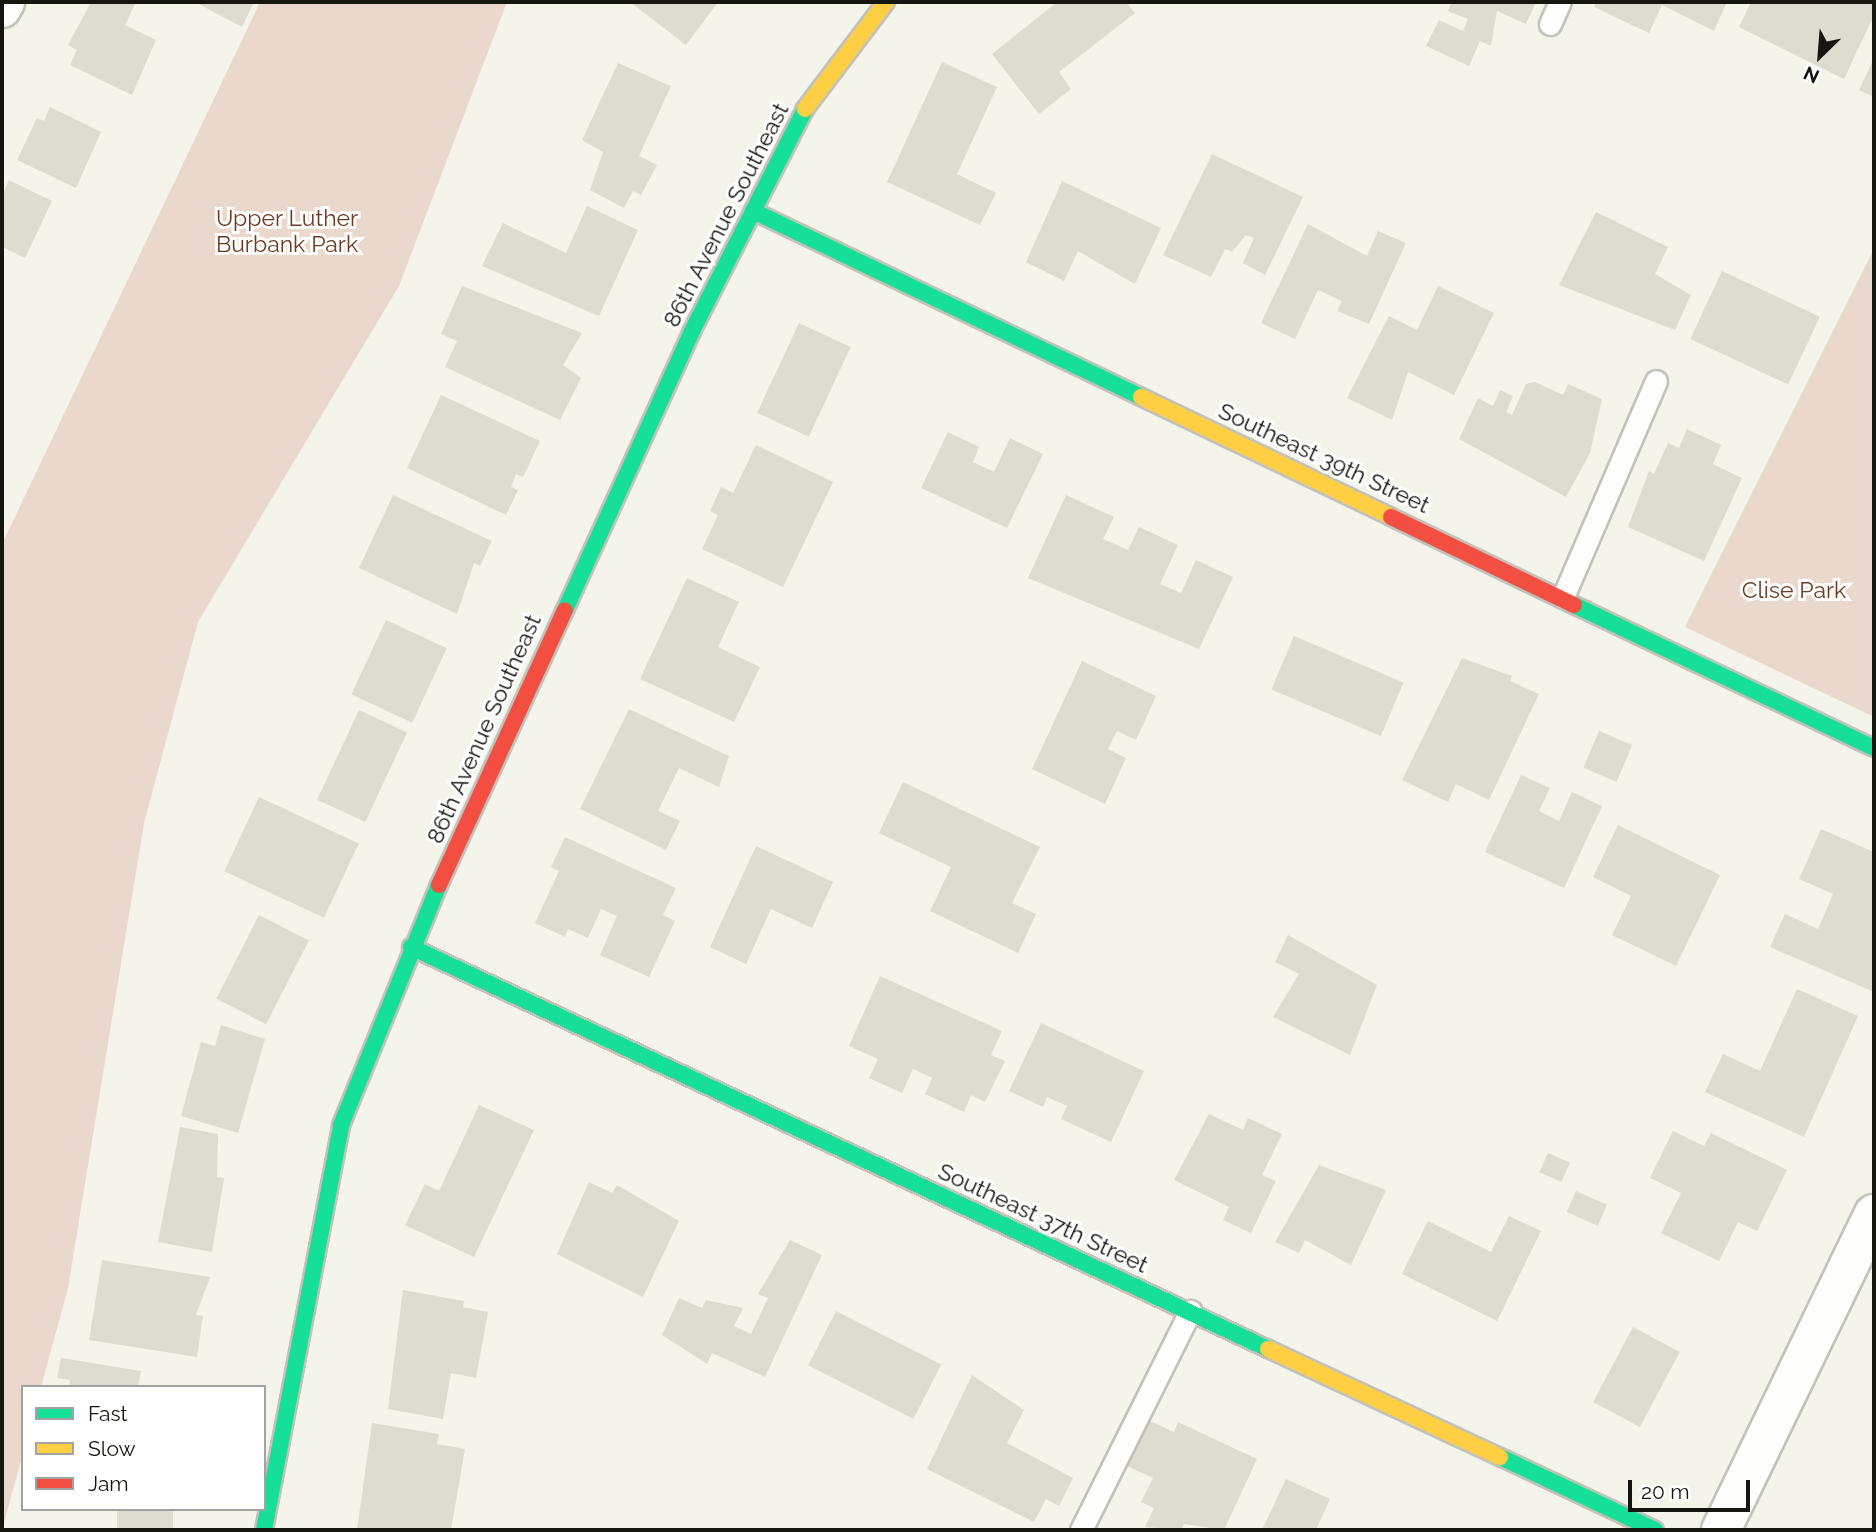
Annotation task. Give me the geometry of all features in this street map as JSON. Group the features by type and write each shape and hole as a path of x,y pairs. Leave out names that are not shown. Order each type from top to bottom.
{"street":[{"path":"2,8 5,2"},
{"name":"86th Avenue Southeast","path":"264,1530 341,1125 411,947 692,331 816,88 886,2"},
{"name":"Southeast 39th Street","path":"753,211 957,314 1563,597 1874,748"},
{"name":"Southeast 37th Street","path":"411,947 1655,1530"},
{"path":"1721,1530 1874,1213"}],"lane":[{"path":"1550,24 1560,2"},
{"path":"1563,597 1656,381"},
{"path":"1081,1530 1190,1311"}],"green space":[{"name":"Upper Luther Burbank Park","path":"260,2 507,2 399,286 198,622 144,823 68,1288 42,1385 21,1385 21,1460 2,1530 2,544"},
{"name":"Clise Park","path":"1874,249 1874,717 1685,627"}],"building":[{"path":"91,2 136,2 125,25 156,40 132,95 70,65 77,50 68,45"},
{"path":"195,2 254,2 242,27"},
{"path":"630,2 718,2 686,45"},
{"path":"1057,2 1126,2 1135,13 1059,72 1071,89 1039,114 992,54"},
{"path":"1452,2 1536,2 1526,24 1497,11 1491,46 1480,41 1469,66 1426,46 1439,20 1463,31 1468,19 1448,11"},
{"path":"1596,2 1727,2 1714,31 1662,5 1649,33 1594,7"},
{"path":"1751,2 1874,2 1874,15 1844,79 1739,27"},
{"path":"1874,58 1874,97 1859,90"},
{"path":"942,62 997,87 957,174 996,193 980,225 887,182"},
{"path":"618,63 671,86 639,156 657,165 641,195 633,191 624,208 590,190 603,152 582,140"},
{"path":"50,107 101,132 76,188 17,160 37,118 44,121"},
{"path":"1212,154 1303,197 1265,275 1243,263 1254,238 1246,235 1232,252 1225,249 1211,277 1163,255"},
{"path":"9,180 52,201 25,258 2,247 2,195"},
{"path":"1062,181 1161,228 1135,284 1078,251 1064,281 1026,262"},
{"path":"587,206 638,230 599,316 482,266 503,223 566,253"},
{"path":"1596,212 1668,247 1655,274 1691,295 1675,330 1559,285"},
{"path":"1308,224 1367,256 1378,231 1406,243 1369,324 1337,311 1342,301 1318,290 1295,339 1261,323"},
{"path":"1722,271 1820,317 1788,385 1690,339"},
{"path":"462,286 582,333 563,365 581,378 560,420 445,367 457,341 441,334"},
{"path":"1438,286 1494,313 1454,395 1408,372 1392,420 1347,398 1389,316 1417,330"},
{"path":"799,323 851,347 809,437 757,413"},
{"path":"1535,382 1563,395 1568,384 1602,399 1590,453 1566,497 1459,439 1478,398 1493,406 1500,390 1513,396 1506,412 1512,415 1526,384"},
{"path":"441,395 540,441 523,477 516,474 511,487 518,490 506,515 407,468"},
{"path":"1687,429 1721,445 1713,464 1742,478 1704,561 1628,527 1649,471 1654,474 1668,443 1679,448"},
{"path":"948,432 979,447 973,462 994,472 1010,438 1043,454 1007,528 921,488"},
{"path":"756,445 833,482 783,587 702,549 718,515 710,511 721,487 733,493"},
{"path":"393,495 492,541 480,566 474,563 457,614 359,568"},
{"path":"1066,495 1114,517 1103,539 1128,550 1139,527 1178,545 1160,584 1181,593 1196,560 1233,577 1199,649 1028,578"},
{"path":"687,578 739,602 718,647 760,667 734,722 640,679"},
{"path":"386,620 447,648 412,723 351,694"},
{"path":"1294,636 1404,682 1381,736 1271,689"},
{"path":"1462,658 1512,676 1510,681 1539,694 1489,800 1456,784 1448,802 1402,780"},
{"path":"1082,661 1156,696 1136,740 1117,731 1108,749 1126,758 1105,804 1032,769"},
{"path":"629,709 729,756 719,787 679,768 658,811 680,821 666,850 580,809"},
{"path":"359,710 407,732 365,822 317,800"},
{"path":"1599,731 1632,745 1617,782 1583,768"},
{"path":"1521,775 1550,788 1539,811 1559,821 1572,792 1602,806 1564,888 1485,852"},
{"path":"903,782 1040,847 1012,903 1036,914 1018,953 930,911 951,867 879,833"},
{"path":"259,797 359,843 324,918 224,871"},
{"path":"1618,825 1720,875 1676,966 1612,935 1631,896 1593,877"},
{"path":"1821,829 1874,852 1874,992 1770,947 1785,914 1818,929 1833,894 1799,879"},
{"path":"565,837 676,888 663,915 675,921 649,977 600,955 617,916 601,909 588,938 568,929 565,937 535,923 559,871 551,867"},
{"path":"756,846 833,882 812,928 771,909 746,964 710,947"},
{"path":"259,915 309,940 266,1024 216,999"},
{"path":"1288,935 1377,985 1350,1055 1273,1017 1299,974 1275,962"},
{"path":"880,976 1002,1031 991,1055 1005,1061 985,1102 971,1095 964,1112 925,1094 932,1078 913,1069 902,1093 869,1078 878,1059 849,1046"},
{"path":"1797,989 1858,1016 1804,1137 1705,1092 1723,1054 1760,1071"},
{"path":"1041,1023 1144,1071 1111,1142 1061,1119 1067,1106 1047,1097 1043,1107 1009,1091"},
{"path":"221,1025 265,1039 238,1133 181,1116 201,1042 215,1046"},
{"path":"479,1105 534,1130 474,1257 405,1225 425,1184 439,1191"},
{"path":"1209,1114 1243,1130 1248,1118 1282,1134 1262,1175 1276,1181 1251,1233 1223,1220 1229,1207 1174,1180"},
{"path":"180,1127 218,1134 217,1177 224,1178 212,1252 158,1242"},
{"path":"1673,1131 1704,1146 1711,1133 1787,1170 1757,1231 1738,1222 1719,1261 1661,1233 1681,1193 1650,1178"},
{"path":"1548,1153 1570,1163 1561,1182 1539,1172"},
{"path":"1319,1165 1386,1190 1351,1265 1305,1240 1299,1253 1275,1242"},
{"path":"589,1182 612,1193 617,1185 679,1221 643,1297 557,1254"},
{"path":"1576,1191 1607,1205 1598,1226 1567,1212"},
{"path":"1509,1216 1541,1231 1497,1321 1402,1274 1428,1221 1491,1252"},
{"path":"790,1240 822,1255 765,1377 712,1353 707,1364 662,1335 679,1298 702,1308 706,1300 743,1308 734,1326 751,1334 768,1298 758,1294"},
{"path":"102,1260 210,1277 196,1315 203,1316 197,1357 89,1340"},
{"path":"403,1290 464,1301 463,1307 488,1312 476,1378 451,1373 443,1419 388,1409"},
{"path":"836,1311 941,1365 913,1419 808,1365"},
{"path":"1633,1327 1680,1352 1640,1427 1593,1402"},
{"path":"61,1358 141,1371 138,1385 69,1385 70,1380 57,1378"},
{"path":"972,1375 1024,1410 1007,1443 1073,1478 1059,1506 1046,1499 1034,1522 927,1469"},
{"path":"1148,1420 1174,1432 1178,1422 1257,1459 1224,1530 1184,1524 1181,1530 1145,1527 1154,1508 1141,1502 1153,1478 1127,1466"},
{"path":"372,1423 439,1434 437,1444 465,1449 451,1530 357,1530"},
{"path":"1286,1479 1330,1499 1316,1530 1262,1530"},
{"path":"117,1511 173,1511 173,1530 117,1530"}],"traffic: fast":[{"path":"565,610 692,331 805,109"},
{"path":"753,211 1141,397"},
{"path":"1574,605 1874,748"},
{"path":"264,1530 341,1125 439,885"},
{"path":"411,947 1268,1349"},
{"path":"1500,1457 1655,1530"}],"traffic: slow":[{"path":"805,109 886,2"},
{"path":"1141,397 1391,517"},
{"path":"1268,1349 1500,1457"}],"traffic: jam":[{"path":"1391,517 1574,605"},
{"path":"439,885 565,610"}]}
